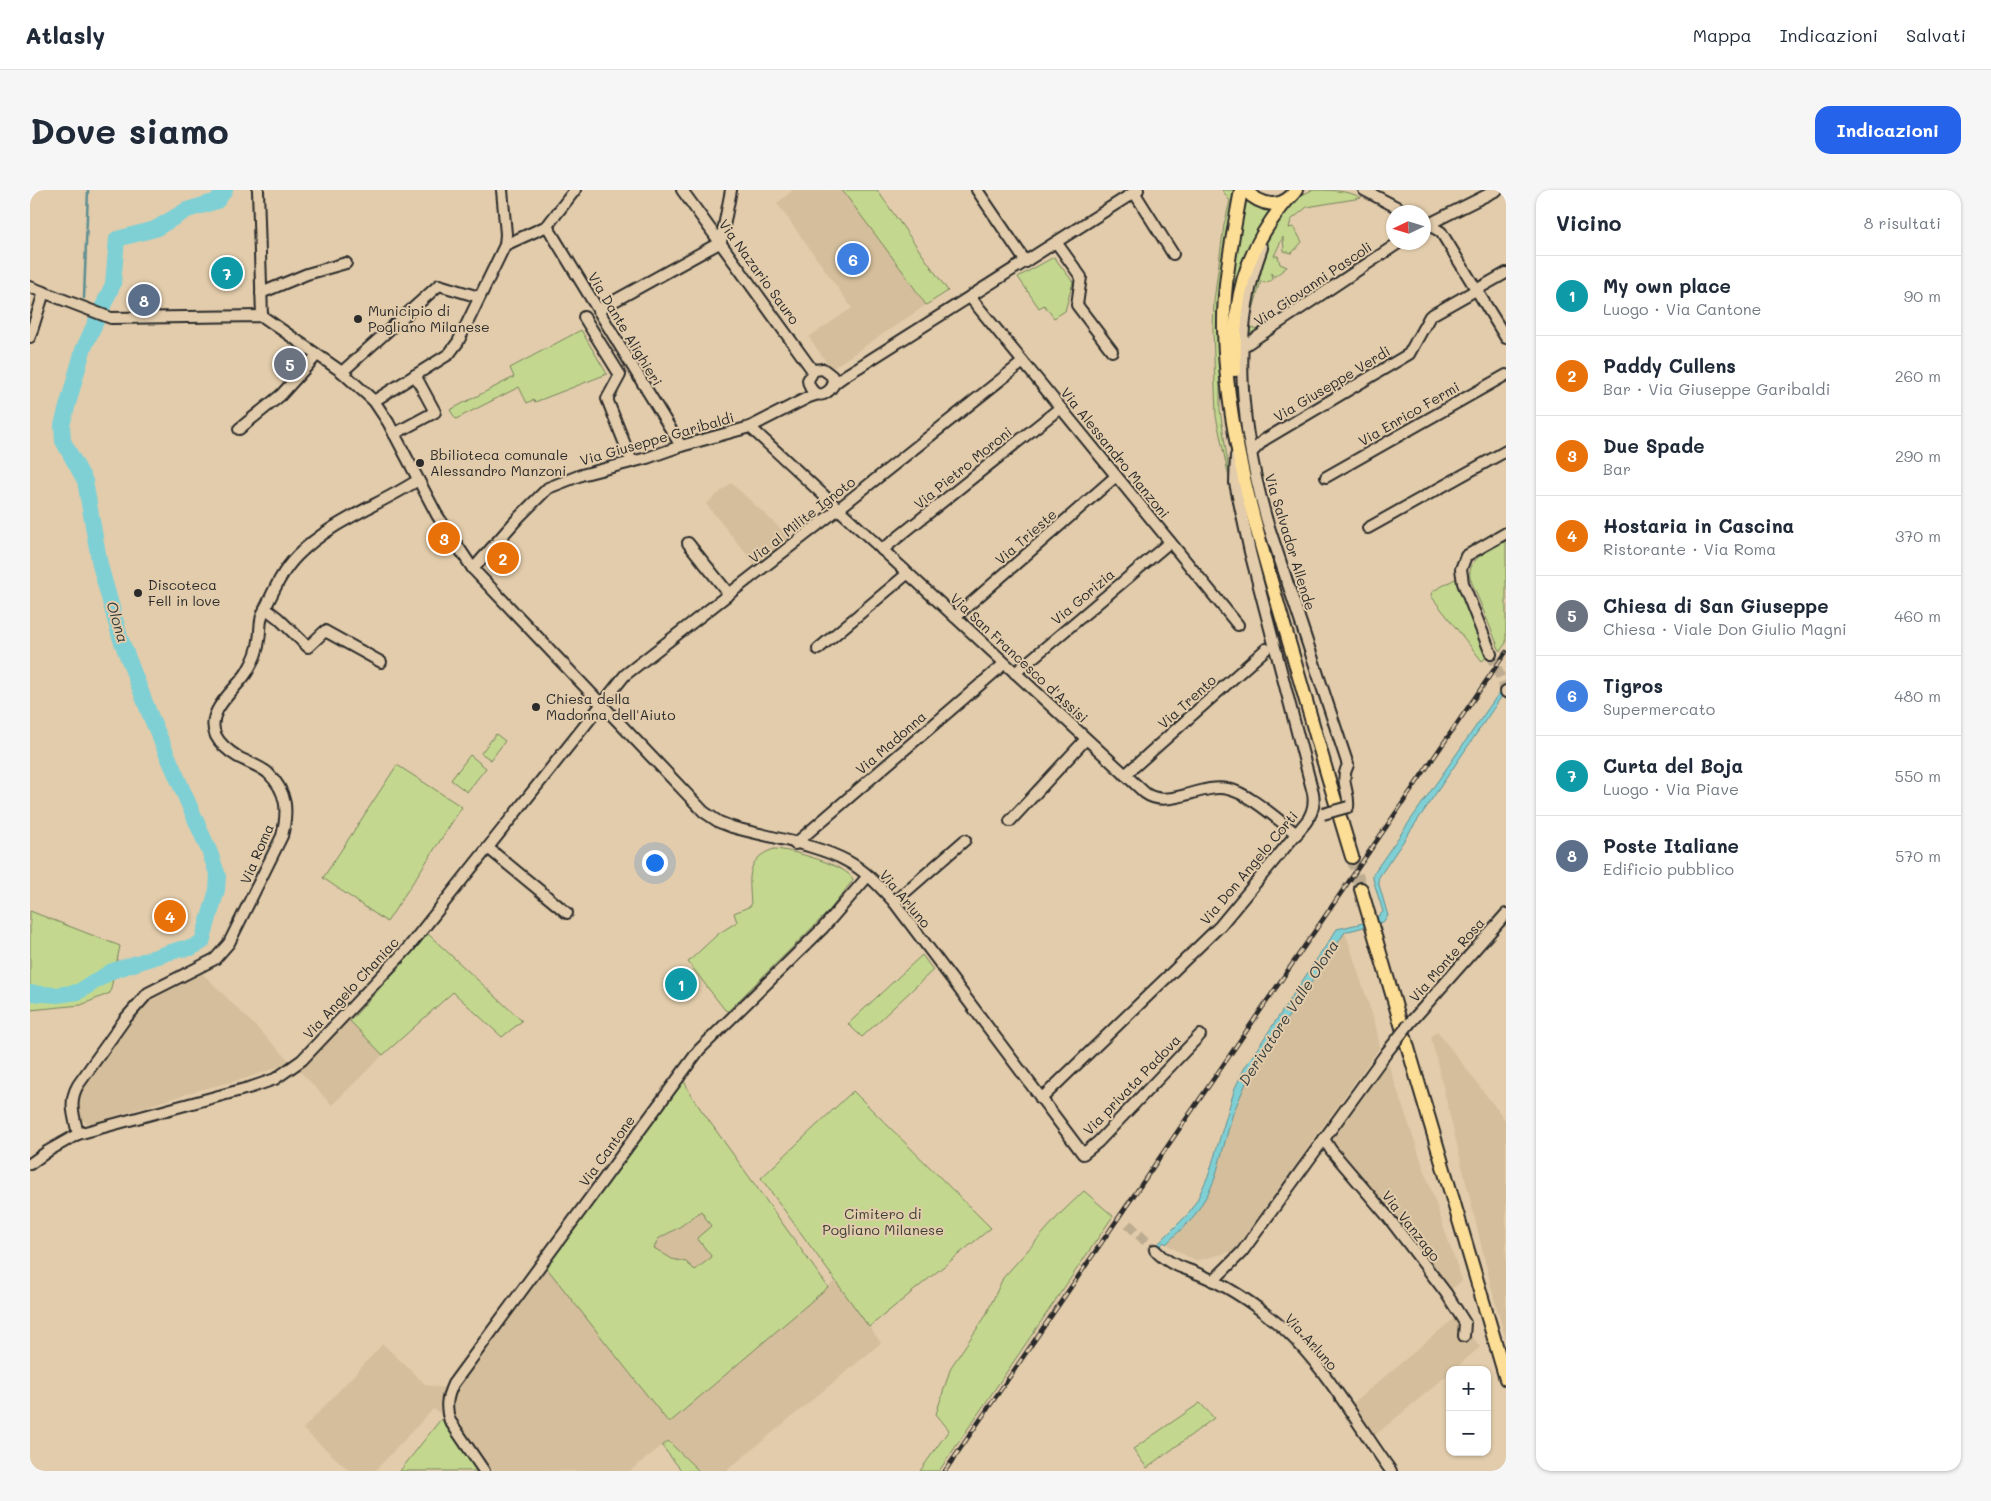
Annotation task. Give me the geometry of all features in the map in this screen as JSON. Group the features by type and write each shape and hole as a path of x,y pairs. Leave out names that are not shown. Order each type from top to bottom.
{"main road":[{"path":"1241,190 1229,266 1224,327 1229,401 1235,438 1265,561 1352,857"},
{"path":"1245,190 1265,204 1278,204 1295,194"},
{"path":"1235,438 1234,327 1238,301 1253,251 1275,214 1295,194"},
{"path":"1361,889 1506,1379"}],"street":[{"path":"30,286 111,318 262,316 258,190"},
{"path":"374,401 449,354 458,342 505,245 506,234 502,190"},
{"path":"505,245 547,226 575,190"},
{"name":"Via Nazario Sauro","path":"682,190 721,242 810,374"},
{"path":"598,310 721,242 731,190"},
{"path":"977,190 1026,262"},
{"path":"1364,190 1378,194 1395,205"},
{"path":"1431,222 1497,190"},
{"path":"1136,191 1173,254"},
{"name":"Via Giuseppe Garibaldi","path":"474,569 519,517 548,488 581,475 750,427 809,397 828,392 832,380 859,367 1136,191"},
{"name":"Via Salvador Allende","path":"1275,214 1253,275 1241,348 1241,370 1248,438 1259,494 1284,579 1348,766 1344,773 1348,807 1323,814 1312,812"},
{"name":"Via Dante Alighieri","path":"547,226 681,446"},
{"path":"1431,228 1441,232 1506,338"},
{"path":"1056,242 1081,277 1077,305 1112,351"},
{"name":"Via Giovanni Pascoli","path":"1241,348 1388,250"},
{"path":"261,294 307,274 346,263"},
{"name":"Via Giuseppe Verdi","path":"1251,453 1264,440 1409,354 1430,316 1506,273"},
{"path":"342,372 439,285 479,297"},
{"path":"30,337 44,292"},
{"name":"Via Alessandro Manzoni","path":"970,297 1115,477 1238,625"},
{"name":"Via Arluno","path":"262,316 342,372 374,401 394,434 437,515 474,569 708,815 732,827 795,844 846,861 868,876 894,902 1083,1154"},
{"path":"584,317 620,375 607,398 632,462"},
{"path":"239,429 280,395 317,355"},
{"name":"Via al Milite Ignoto","path":"601,703 625,674 837,510 1023,362"},
{"path":"818,394 812,391 810,374 823,369 832,380"},
{"name":"Via Giuseppe Garibaldi","path":"792,407 805,393 810,374"},
{"path":"394,434 435,412 415,375"},
{"name":"Via Enrico Fermi","path":"1326,476 1506,375"},
{"name":"Via Pietro Moroni","path":"882,550 1060,408"},
{"name":"Via San Francesco d'Assisi","path":"750,427 837,510 1145,793 1158,799 1168,799 1211,788 1232,790 1247,797 1296,834"},
{"name":"Via Don Angelo Corti","path":"1041,1099 1220,926 1312,812 1314,803 1313,792 1250,552 1235,483 1235,438"},
{"path":"1248,438 1256,441 1264,440"},
{"path":"1368,528 1506,451"},
{"name":"Via Trieste","path":"955,617 1115,477"},
{"name":"Via Roma","path":"78,1134 71,1107 74,1092 78,1085 125,1019 148,993 215,959 229,943 282,836 287,817 286,802 278,787 268,773 231,753 215,735 214,721 220,708 254,660 265,608 296,557 316,539 340,523 418,480"},
{"path":"1491,654 1462,583 1461,569 1466,556 1506,533"},
{"name":"Via Gorizia","path":"1015,673 1170,542"},
{"path":"688,543 729,594"},
{"path":"818,649 907,574"},
{"path":"265,608 308,647 325,631 381,662"},
{"name":"Via Trento","path":"1125,775 1266,650"},
{"name":"Via Madonna","path":"795,844 1004,664"},
{"name":"Via Angelo Chaniac","path":"30,1164 78,1134 252,1087 275,1079 289,1070 312,1050 408,948 601,703"},
{"path":"1010,821 1086,739"},
{"path":"894,902 965,840"},
{"path":"488,848 567,913"},
{"name":"Via Cantone","path":"484,1471 447,1414 448,1395 453,1384 699,1050 823,928 868,876"},
{"name":"Via Monte Rosa","path":"1324,1139 1409,1024 1506,914"},
{"name":"Via privata Padova","path":"1083,1154 1098,1142 1200,1035"},
{"path":"1213,1281 1242,1252 1324,1139"},
{"name":"Via Vanzago","path":"1324,1139 1331,1150 1388,1217 1446,1293 1465,1323 1464,1336"},
{"name":"Via Arluno","path":"1155,1250 1163,1259 1213,1281 1273,1320 1300,1346 1325,1377 1390,1471"}],"shaded area":[{"path":"793,190 842,190 926,305 831,369 809,337 852,308 777,203"},
{"path":"731,483 793,540 757,567 706,504"},
{"path":"1345,932 1376,1027 1380,1047 1234,1251 1195,1261 1166,1244 1193,1218 1209,1192 1215,1178 1233,1113 1250,1074"},
{"path":"202,973 291,1062 247,1078 203,1089 89,1124 81,1120 76,1111 76,1095 127,1026 148,1002"},
{"path":"346,1016 383,1055 332,1105 296,1067"},
{"path":"1437,1031 1506,1121 1506,1339 1494,1298 1431,1037"},
{"path":"1388,1063 1462,1281 1449,1291 1328,1139"},
{"path":"702,1211 711,1226 712,1257 695,1271 686,1262 672,1259 653,1247 658,1239"},
{"path":"539,1257 669,1423 836,1280 881,1343 726,1471 699,1471 668,1441 630,1471 483,1471 440,1413 433,1409 375,1471 350,1471 303,1429 383,1344 426,1385 445,1388 452,1372"},
{"path":"1457,1316 1480,1347 1458,1366 1446,1366 1446,1376 1373,1437 1352,1404"}],"green space":[{"path":"842,190 877,190 948,291 926,305"},
{"path":"1222,190 1235,190 1220,346 1220,410 1232,492 1216,416 1213,330 1214,301 1224,225 1230,201"},
{"path":"1312,190 1344,192 1361,198 1307,207 1291,220 1289,228 1294,227 1302,242 1292,253 1284,251 1283,237 1274,256 1278,256 1280,264 1287,267 1274,277 1271,273 1272,280 1265,283 1261,281 1250,321 1251,327 1259,331 1252,334 1247,332 1258,272 1271,232 1282,214 1295,200"},
{"path":"1245,199 1250,204 1271,212 1234,288 1232,287 1235,251"},
{"path":"1054,257 1073,282 1065,311 1054,318 1044,305 1039,308 1018,277"},
{"path":"581,330 607,374 535,402 533,400 527,403 519,387 456,419 450,410 514,377 510,368"},
{"path":"1506,541 1506,643 1500,651 1470,578 1470,571 1476,559"},
{"path":"1455,579 1461,584 1489,655 1482,661 1431,596 1432,592"},
{"path":"496,734 505,741 491,760 481,753"},
{"path":"470,755 486,768 467,792 451,780"},
{"path":"397,765 462,807 387,922 323,878"},
{"path":"774,849 818,859 841,869 853,880 829,911 728,1011 725,1010 688,962 718,934 737,922 734,913 751,906 750,879 753,865 764,853"},
{"path":"30,911 120,946 110,993 81,1005 30,1010"},
{"path":"428,934 522,1021 502,1037 453,992 383,1055 350,1021"},
{"path":"922,955 933,970 862,1037 848,1024"},
{"path":"684,1081 692,1097 828,1287 669,1423 546,1267","holes":["701,1211 711,1226 697,1238 712,1257 695,1270 686,1262 672,1259 654,1248 658,1239 681,1226"]},
{"name":"Cimitero di Pogliano Milanese","path":"853,1091 991,1228 869,1327 761,1178"},
{"path":"1084,1191 1113,1216 939,1471 920,1471 949,1430 936,1414 951,1367 985,1317 1003,1278 1061,1213"},
{"path":"1200,1403 1214,1418 1147,1468 1133,1449"},
{"path":"441,1419 479,1471 400,1471"},
{"path":"668,1441 699,1471 682,1471 662,1446"}],"water":[{"path":"1506,683 1506,690 1379,877 1378,881 1388,916 1383,922 1378,923 1376,918 1383,912 1373,874"},
{"name":"Derivatore Valle Olona","path":"1363,923 1364,927 1345,932 1250,1074 1233,1113 1215,1178 1209,1192 1193,1218 1166,1244 1164,1242 1160,1246 1158,1244 1188,1214 1197,1200 1209,1174 1235,1088 1245,1067 1337,929"}],"waterway":[{"path":"84,298 88,190"},
{"name":"Olona","path":"30,993 57,995 78,992 112,971 180,949 191,948 202,942 217,890 218,876 210,853 150,715 120,637 100,565 85,481 63,441 62,425 83,350 113,284 117,239 155,229 187,210 217,201 225,190"}],"tunnel":[{"path":"1491,654 1506,691"},
{"path":"1352,857 1361,889"},
{"path":"1128,1224 1155,1250"}],"railway":[{"path":"945,1471 1506,652"}],"place":[{"name":"Tigros","path":"853,259"},
{"name":"Curta del Boja","path":"227,273"},
{"name":"Poste Italiane","path":"144,300"},
{"name":"Municipio di Pogliano Milanese","path":"358,319"},
{"name":"Chiesa di San Giuseppe","path":"290,364"},
{"name":"Bbilioteca comunale Alessandro Manzoni","path":"420,463"},
{"name":"Due Spade","path":"444,538"},
{"name":"Paddy Cullens","path":"503,558"},
{"name":"Discoteca Fell in love","path":"138,593"},
{"name":"Chiesa della Madonna dell'Aiuto","path":"536,707"},
{"name":"Hostaria in Cascina","path":"170,916"},
{"name":"My own place","path":"681,984"}]}
